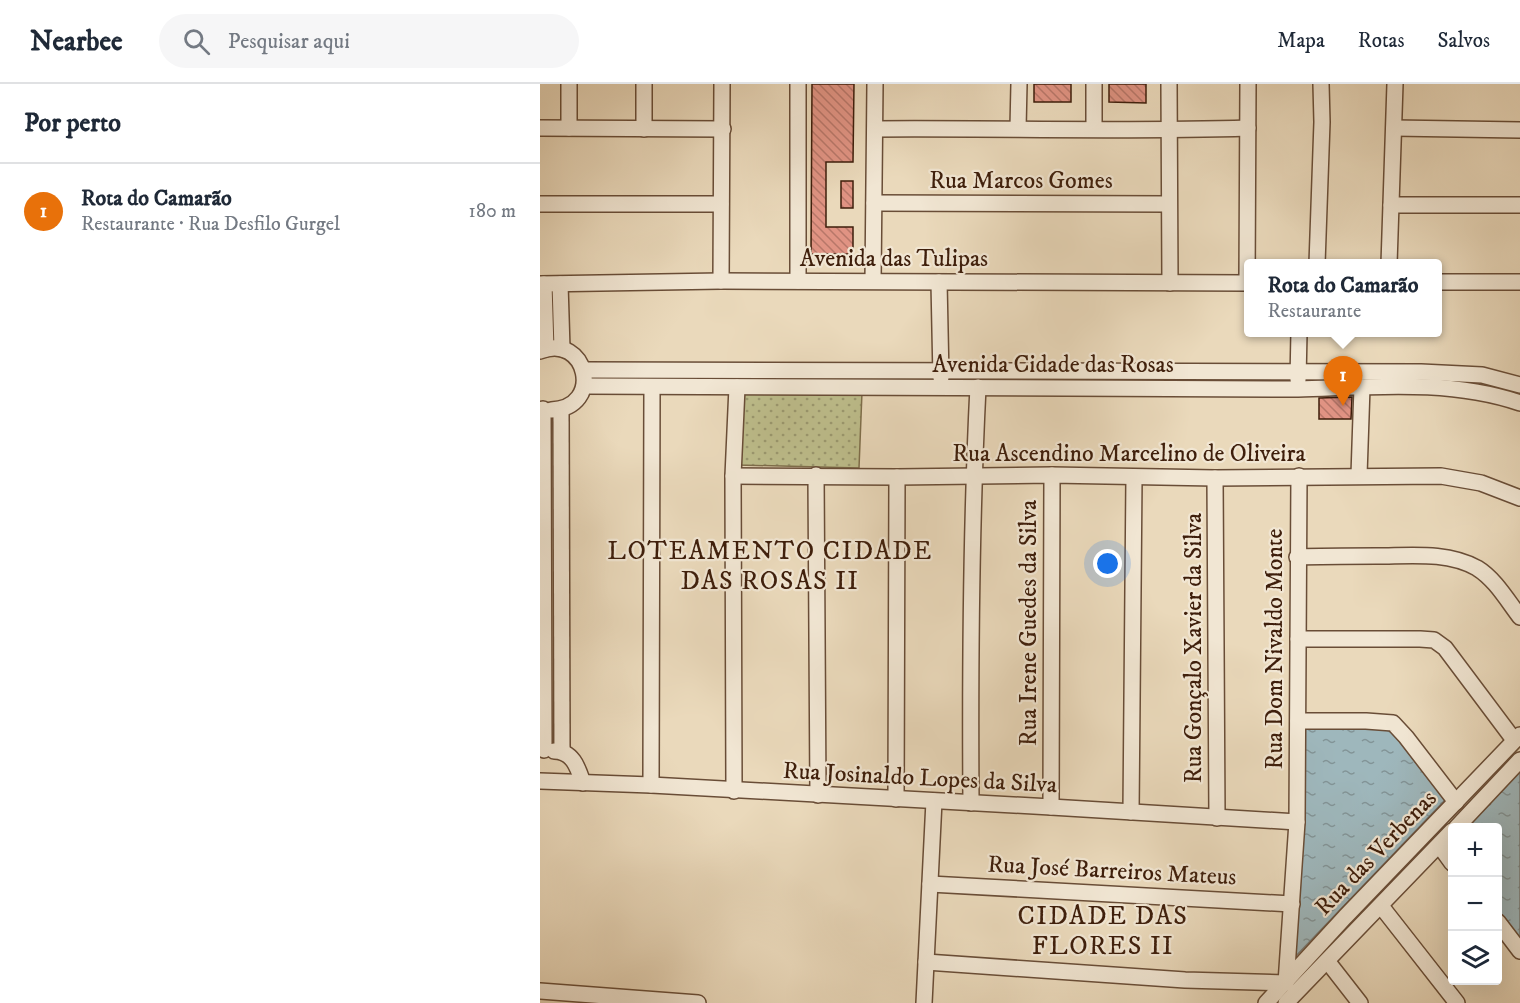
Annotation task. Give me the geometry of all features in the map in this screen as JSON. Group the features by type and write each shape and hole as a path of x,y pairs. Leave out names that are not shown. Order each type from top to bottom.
{"street":[{"path":"569,84 569,128"},
{"path":"644,84 644,129"},
{"path":"721,281 722,84"},
{"path":"798,84 798,281"},
{"path":"873,281 875,84"},
{"path":"1018,128 1019,84"},
{"path":"1094,84 1094,128"},
{"path":"1169,84 1170,282"},
{"path":"1248,84 1248,259"},
{"path":"1317,259 1322,84"},
{"path":"1389,259 1395,84"},
{"path":"540,128 723,129"},
{"path":"875,129 1248,128"},
{"path":"1394,128 1520,130"},
{"name":"Rua Marcos Gomes","path":"874,202 1169,204"},
{"path":"540,204 721,204"},
{"path":"1391,205 1520,205"},
{"name":"Avenida das Tulipas","path":"542,284 721,281 1244,283"},
{"path":"939,282 940,387"},
{"path":"1442,282 1520,282"},
{"path":"542,284 543,350 562,349 576,357 584,370 584,386 580,397 572,405 561,410 542,408 542,752 562,751 576,763 583,783"},
{"path":"560,284 562,349"},
{"path":"1298,389 1299,337"},
{"name":"Avenida Cidade das Rosas","path":"584,370 941,369 1451,373 1482,375 1520,385"},
{"name":"Avenida Cidade das Rosas","path":"584,386 1298,389 1413,387 1468,390 1520,403"},
{"path":"651,785 652,387"},
{"path":"735,791 733,476 736,387"},
{"path":"971,803 973,476 978,387"},
{"path":"1359,475 1362,387"},
{"path":"561,410 562,751"},
{"path":"816,475 818,795"},
{"name":"Rua Ascendino Marcelino de Oliveira","path":"733,476 1052,475 1215,478 1359,475 1460,478 1498,488 1520,498"},
{"name":"Rua Irene Guedes da Silva","path":"1051,807 1052,475"},
{"name":"Rua Dom Nivaldo Monte","path":"1290,993 1297,822 1299,476"},
{"path":"897,477 897,799"},
{"path":"1131,812 1134,477"},
{"name":"Rua Gonçalo Xavier da Silva","path":"1215,478 1217,818"},
{"path":"1297,557 1415,556 1455,559 1485,574 1520,617"},
{"path":"1298,639 1437,641 1517,737"},
{"path":"1298,721 1393,723 1456,802"},
{"name":"Rua das Verbenas","path":"1290,993 1345,917 1517,737"},
{"name":"Rua das Verbenas","path":"1461,823 1520,760"},
{"name":"Rua Josinaldo Lopes da Silva","path":"540,781 651,785 1297,822"},
{"path":"924,1003 934,801"},
{"name":"Rua das Verbenas","path":"1266,1003 1290,993 1328,962 1448,835"},
{"path":"1439,845 1448,857"},
{"name":"Rua José Barreiros Mateus","path":"930,884 1292,904"},
{"path":"1381,906 1456,1003"},
{"path":"1502,928 1520,951"},
{"path":"926,962 1185,980 1290,993"},
{"path":"1328,962 1360,1003"},
{"path":"540,991 698,1003"}],"green space":[{"path":"742,392 862,392 859,468 738,465"}],"water":[{"path":"1303,727 1389,728 1445,800 1294,958"},
{"path":"1520,768 1520,942 1502,918 1502,823 1468,823"}],"building":[{"path":"812,84 854,84 853,162 826,162 826,227 853,227 853,254 811,254"},
{"path":"1034,84 1071,84 1071,102 1034,102"},
{"path":"1109,84 1146,84 1146,103 1109,102"},
{"path":"841,181 853,181 853,208 841,208"},
{"path":"1352,397 1351,419 1319,419 1319,398"}],"place":[{"name":"Rota do Camarão","path":"1343,406"}],"district":[{"name":"LOTEAMENTO CIDADE DAS ROSAS II","path":"770,566"},
{"name":"CIDADE DAS FLORES II","path":"1103,931"}]}
